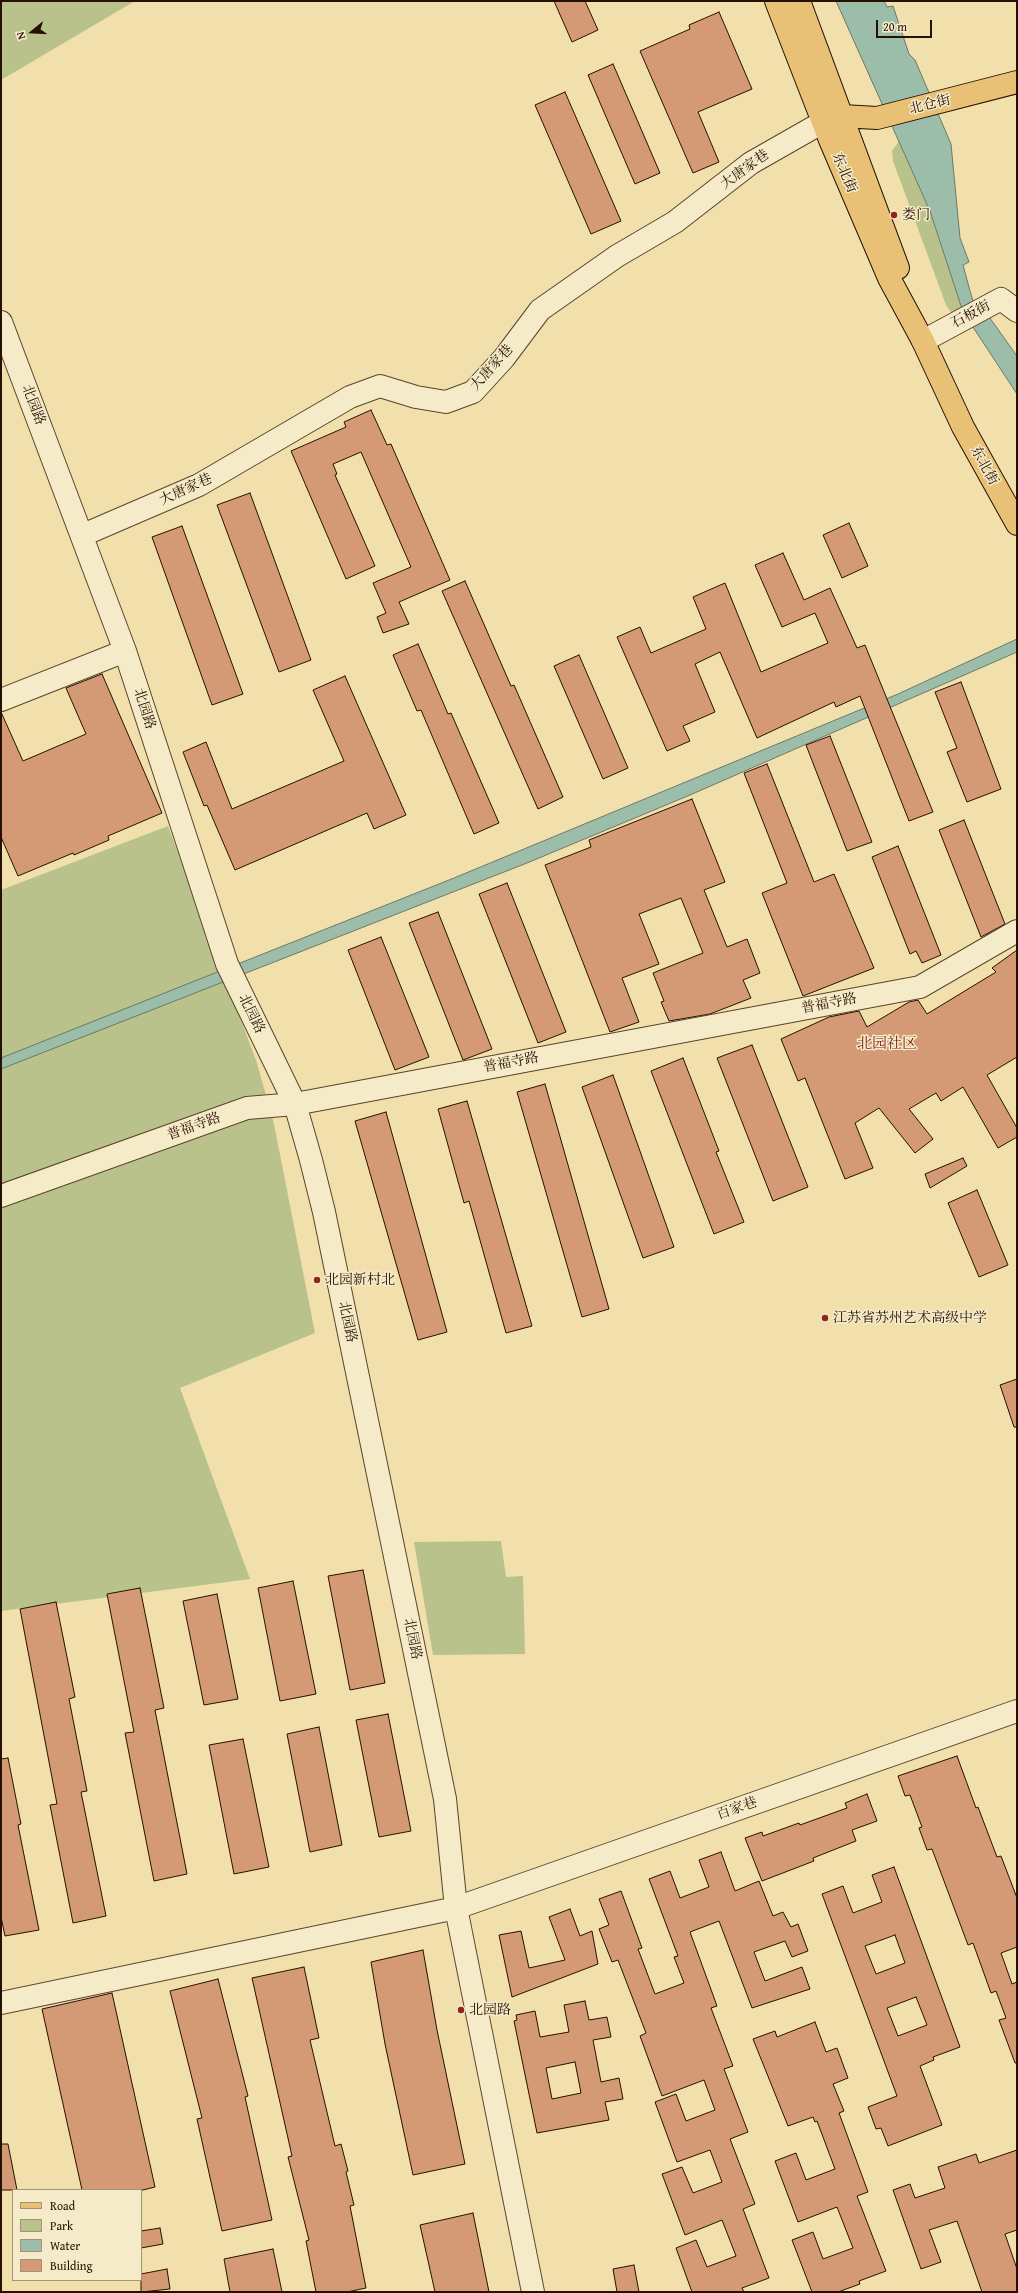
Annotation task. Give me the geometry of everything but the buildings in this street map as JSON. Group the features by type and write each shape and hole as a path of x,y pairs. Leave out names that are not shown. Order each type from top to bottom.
{"main road":[{"name":"东北街","path":"776,1 833,119 893,251 923,341 963,427 1017,524"},
{"name":"东北街","path":"799,1 833,119"},
{"name":"北仓街","path":"833,119 877,118 1017,82"}],"street":[{"name":"大唐家巷","path":"83,535 199,485 350,397 380,386 416,397 446,402 473,392 504,358 540,310 617,256 675,222 751,164 833,119"},
{"name":"石板街","path":"923,341 1001,299 1017,311"},
{"name":"北园路","path":"1,322 83,535 125,651 231,972 295,1104 324,1212 445,1799 456,1908 533,2292"},
{"path":"1,700 125,651"},
{"name":"普福寺路","path":"1,1196 247,1108 295,1104 920,987 1017,931"},
{"name":"百家巷","path":"1,2003 456,1908 1017,1710"}],"green space":[{"path":"1,1 135,1 1,80"},
{"path":"899,141 930,211 963,312 953,315 946,305 893,161 892,151"},
{"path":"168,826 257,1063 274,1124 315,1333 180,1388 250,1579 1,1611 1,890"},
{"path":"501,1541 506,1577 523,1576 525,1654 433,1655 414,1542"}],"water":[{"path":"836,1 884,1 887,7 893,6 909,54 915,60 951,144 960,238 969,262 963,265 975,307 987,314 1017,356 1017,394 963,312 930,211"},
{"path":"1017,639 1017,652 690,795 527,863 1,1069 1,1058 454,878 898,694"}],"place":[{"name":"娄门","path":"894,215"},
{"name":"北园新村北","path":"317,1280"},
{"name":"江苏省苏州艺术高级中学","path":"825,1318"},
{"name":"北园路","path":"461,2010"}],"district":[{"name":"北园社区","path":"887,1044"}]}
